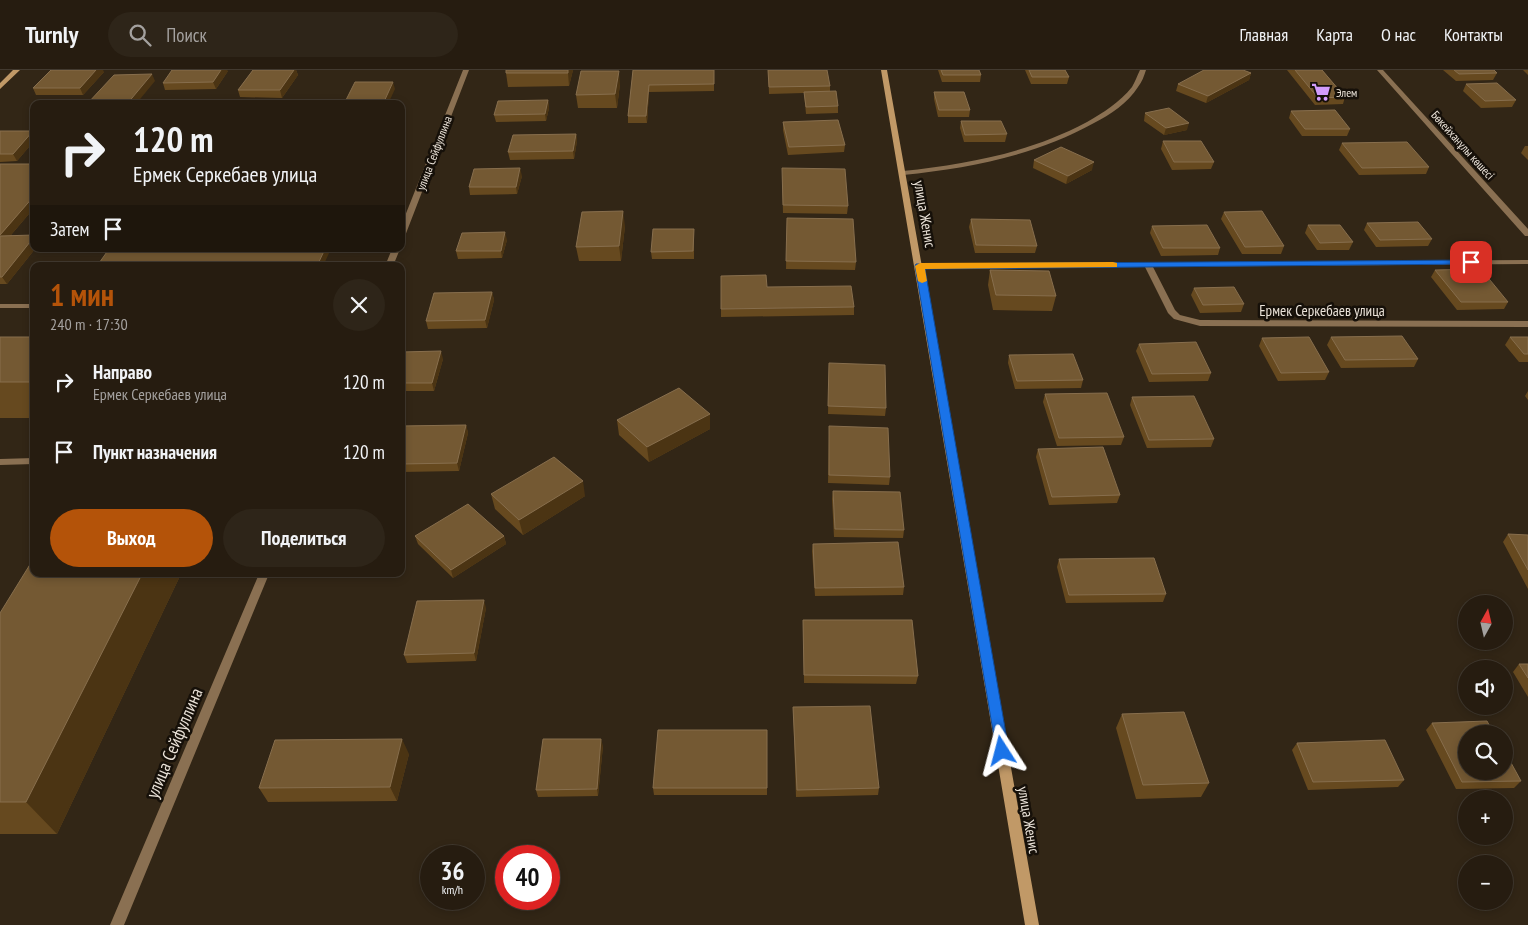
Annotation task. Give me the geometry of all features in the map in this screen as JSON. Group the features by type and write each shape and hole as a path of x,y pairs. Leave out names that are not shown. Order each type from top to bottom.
{"street":[{"path":"0,86 17,70"},
{"name":"улица Сейфуллина","path":"405,226 466,70"},
{"name":"улица Женис","path":"884,70 920,266 1032,925"},
{"path":"903,173 987,161 1045,143 1071,132 1091,123 1123,102 1141,79 1143,70"},
{"name":"Бөкейханұлы көшесі","path":"1380,70 1528,234"},
{"path":"920,266 1528,262"},
{"name":"Ермек Серкебаев улица","path":"1148,265 1171,311 1177,317 1200,323 1528,324"},
{"path":"0,306 30,306"},
{"path":"0,462 30,461"},
{"name":"улица Сейфуллина","path":"117,925 263,577"}],"building":[{"path":"51,70 96,70 80,88 33,88"},
{"path":"172,70 221,70 213,82 163,83"},
{"path":"253,70 294,70 280,90 238,90"},
{"path":"506,70 568,70 568,73 506,73"},
{"path":"633,70 714,70 714,84 649,85 646,116 628,116"},
{"path":"768,70 827,70 830,86 769,87"},
{"path":"941,70 979,70 981,75 943,75"},
{"path":"1029,70 1065,70 1069,77 1032,77"},
{"path":"1204,70 1243,70 1251,73 1208,96 1178,84"},
{"path":"1295,70 1322,70 1345,97 1318,98"},
{"path":"1454,70 1494,70 1497,73 1459,74"},
{"path":"581,71 619,71 615,94 576,95"},
{"path":"152,74 130,100 91,100 114,75"},
{"path":"355,82 393,82 385,100 346,100"},
{"path":"1497,83 1516,100 1485,101 1466,84"},
{"path":"836,91 838,106 806,107 804,92"},
{"path":"934,92 964,92 970,110 939,110"},
{"path":"548,100 545,114 494,115 498,101"},
{"path":"1169,108 1189,123 1166,128 1145,113"},
{"path":"1335,110 1350,129 1305,129 1291,111"},
{"path":"838,120 845,145 789,147 783,122"},
{"path":"961,121 1001,121 1007,134 965,135"},
{"path":"0,131 30,131 30,134 13,154 0,154"},
{"path":"576,134 573,151 508,152 513,135"},
{"path":"1163,141 1201,141 1214,162 1174,162"},
{"path":"1407,142 1429,167 1362,168 1342,143"},
{"path":"1061,147 1094,162 1068,176 1034,160"},
{"path":"0,164 30,164 30,201 0,235"},
{"path":"520,168 516,187 469,187 474,169"},
{"path":"782,168 845,169 848,206 783,205"},
{"path":"623,211 619,246 576,247 582,212"},
{"path":"1262,211 1284,246 1245,247 1224,212"},
{"path":"787,218 853,219 856,262 786,261"},
{"path":"971,219 1030,220 1037,246 976,245"},
{"path":"1418,222 1432,239 1380,240 1367,223"},
{"path":"1207,225 1220,248 1163,248 1152,226"},
{"path":"1308,225 1340,225 1353,242 1320,243"},
{"path":"653,229 694,229 693,251 651,252"},
{"path":"505,232 501,251 456,251 462,233"},
{"path":"30,235 30,242 2,277 0,277 0,236"},
{"path":"107,252 324,252 319,262 100,262"},
{"path":"1481,269 1508,302 1461,302 1435,270"},
{"path":"990,270 1049,271 1056,296 996,295"},
{"path":"766,275 767,287 851,286 854,307 721,309 721,276"},
{"path":"1234,287 1244,304 1203,305 1194,288"},
{"path":"492,292 485,320 426,321 434,293"},
{"path":"1402,336 1418,359 1345,360 1331,337"},
{"path":"0,337 30,337 30,382 0,382"},
{"path":"1309,337 1329,372 1281,373 1262,338"},
{"path":"1510,337 1528,337 1528,354 1524,354"},
{"path":"1196,342 1211,373 1152,374 1139,344"},
{"path":"441,351 432,383 405,383 405,352"},
{"path":"1073,354 1083,380 1017,381 1009,355"},
{"path":"829,363 885,365 886,408 828,406"},
{"path":"679,388 710,414 647,447 617,420"},
{"path":"1107,393 1124,437 1059,438 1045,394"},
{"path":"1194,396 1214,439 1149,440 1132,397"},
{"path":"466,425 457,463 405,464 405,426"},
{"path":"829,426 888,428 890,477 829,475"},
{"path":"1103,447 1120,495 1052,497 1038,449"},
{"path":"554,457 583,481 519,520 491,494"},
{"path":"833,491 900,492 904,530 835,529"},
{"path":"468,504 504,536 451,570 415,536"},
{"path":"1508,534 1528,535 1528,570"},
{"path":"898,542 904,587 815,588 813,544"},
{"path":"1154,558 1166,594 1069,595 1059,559"},
{"path":"30,564 30,577 140,577 26,802 0,802 0,613"},
{"path":"484,600 474,653 404,655 417,601"},
{"path":"803,620 912,620 918,676 804,675"},
{"path":"1519,664 1528,664 1528,678"},
{"path":"870,706 879,788 797,790 793,707"},
{"path":"1184,712 1209,783 1143,785 1122,714"},
{"path":"1487,721 1489,725 1458,725 1458,774 1432,723"},
{"path":"658,730 767,730 767,788 653,788"},
{"path":"402,739 390,787 259,788 275,740"},
{"path":"543,739 601,739 597,789 536,790"},
{"path":"1385,740 1404,780 1313,782 1297,743"},
{"path":"1513,766 1521,781 1462,782 1461,780 1513,780"}],"slow traffic":[{"path":"922,281 920,266 1113,265"}],"place":[{"name":"Элем","path":"1321,92"}],"route":[{"path":"1002,751 920,266 1471,262"}]}
